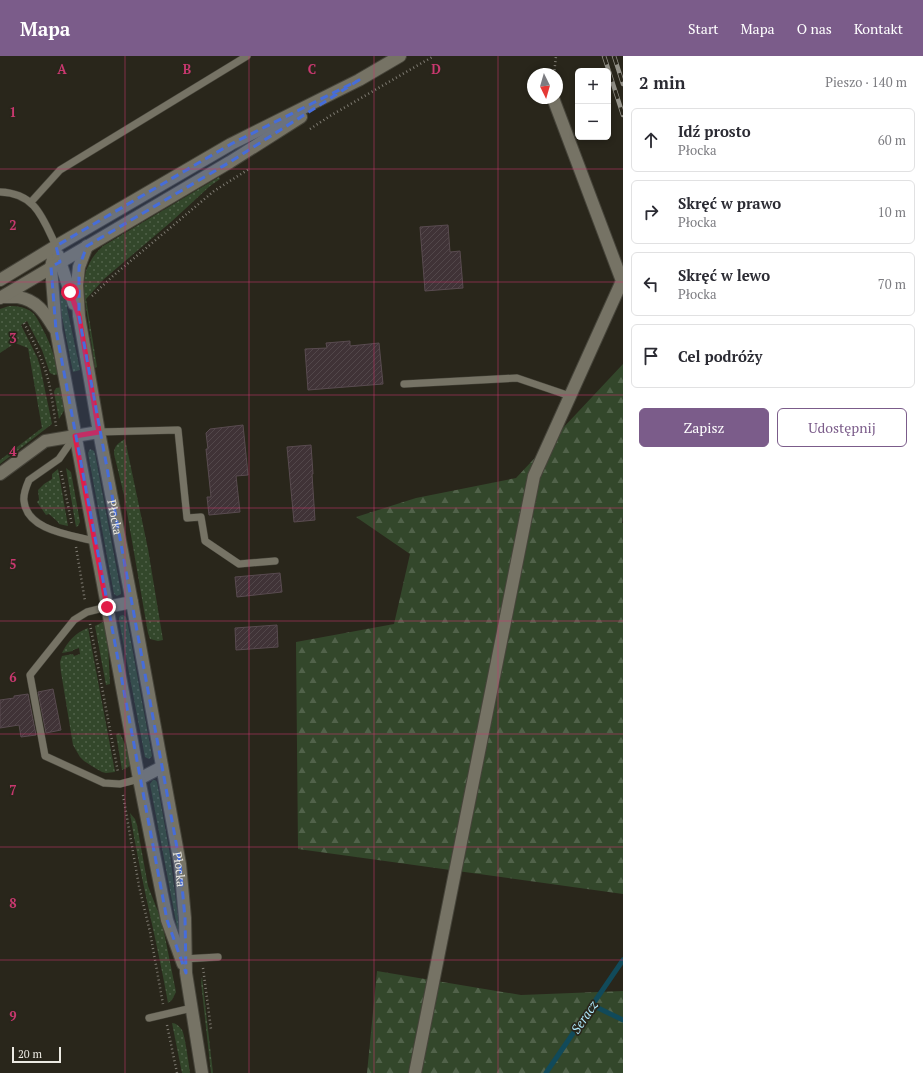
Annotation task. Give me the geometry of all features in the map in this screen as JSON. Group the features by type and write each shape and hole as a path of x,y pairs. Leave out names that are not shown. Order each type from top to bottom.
{"street":[{"path":"0,298 230,162 359,80 400,56"},
{"path":"0,280 231,144 359,80"},
{"path":"415,1073 534,476 622,281 555,104"},
{"name":"Płocka","path":"56,246 56,330 139,779 167,920 183,959 202,1073"},
{"name":"Płocka","path":"87,246 79,267 77,285 79,316 99,432 180,864 186,918 183,959"},
{"name":"Płocka","path":"56,265 79,316"},
{"name":"Płocka","path":"0,298 18,297 33,302 46,314 56,330"},
{"path":"0,474 45,441 99,432"},
{"path":"107,607 132,602"},
{"path":"139,779 162,767"}],"lane":[{"path":"30,202 60,170 247,56"},
{"path":"0,192 19,196 30,202 39,212 56,246"},
{"path":"404,384 517,378 570,396"},
{"path":"99,432 178,430 187,518 201,517 205,541 239,564 275,561"},
{"path":"75,436 59,459 28,480 24,501 27,512 37,523 55,531 94,541"},
{"path":"107,607 87,612 74,620 30,674 44,756 104,783 120,784 139,779"},
{"path":"183,959 218,957"},
{"path":"149,1018 192,1008"}],"path":[{"path":"304,133 330,116 434,56"},
{"path":"555,68 556,56"},
{"path":"90,298 120,270 214,191 253,166"},
{"path":"24,323 35,343 49,382 58,438"},
{"path":"59,459 139,886 151,939 177,1073"},
{"path":"202,958 212,1035"}],"highlighted area":[{"path":"359,80 230,162 87,246 79,267 79,316 180,864 185,918 186,973 167,920 56,330 51,267 60,262 56,246 231,144"}],"green space":[{"path":"219,177 220,179 210,186 171,222 104,279 86,299 97,367 95,368 84,293 84,279 90,262 103,246"},
{"path":"61,292 64,293 66,299 80,370 73,372 59,301"},
{"path":"9,306 25,308 35,315 54,354 59,374 54,375 50,373 42,350 27,321 21,325 40,366 52,424 0,464 0,460 42,428 28,348 15,343 0,353 0,309"},
{"path":"623,364 623,894 298,849 296,642 394,624 410,554 356,517 416,498 516,478"},
{"path":"62,387 65,409 59,419 54,392 56,388"},
{"path":"125,439 148,549 163,640 158,641 150,639 148,633 124,495 114,454 117,445"},
{"path":"90,449 94,451 95,454 121,592 121,594 117,596 114,594 88,453"},
{"path":"66,468 71,472 80,522 76,527"},
{"path":"58,469 68,526 59,524 49,514 46,515 37,502 39,500 38,490 52,479 52,474"},
{"path":"123,615 127,620 152,756 149,759 145,757 119,620 120,616"},
{"path":"103,622 107,626 110,684 106,685 95,626"},
{"path":"88,628 115,772 102,772 84,761 73,745 60,662 62,656 73,654 74,656 80,654 79,648 62,653 72,638 79,632"},
{"path":"120,733 132,760 127,768 122,770 116,734"},
{"path":"153,780 157,782 170,855 181,948 150,784"},
{"path":"130,813 135,819 137,825 148,886 162,922 176,992 172,1000 168,1003 139,861"},
{"path":"377,971 521,995 623,991 623,1073 367,1073"},
{"path":"202,977 213,1073 211,1073 201,982"},
{"path":"172,1023 179,1026 182,1030 187,1050 190,1073 182,1073"}],"building":[{"path":"448,225 450,252 460,251 463,288 425,291 420,227"},
{"path":"350,341 350,346 379,343 383,384 308,390 305,349 327,348 326,343"},
{"path":"243,425 248,475 236,476 240,512 209,515 207,497 211,497 206,449 208,449 206,433 210,429"},
{"path":"311,445 315,520 294,522 287,447"},
{"path":"280,573 282,592 237,597 235,577"},
{"path":"277,625 278,647 236,650 235,628"},
{"path":"53,689 61,730 46,733 38,692"},
{"path":"28,694 36,735 21,737 19,725 0,728 0,700"}],"waterway":[{"name":"Seracz","path":"546,1073 623,960"},
{"path":"592,1005 623,1020"}],"railway":[{"path":"604,56 623,115"},
{"path":"614,56 623,84"}],"route":[{"path":"70,292 79,316 99,432 75,436 107,607"}]}
